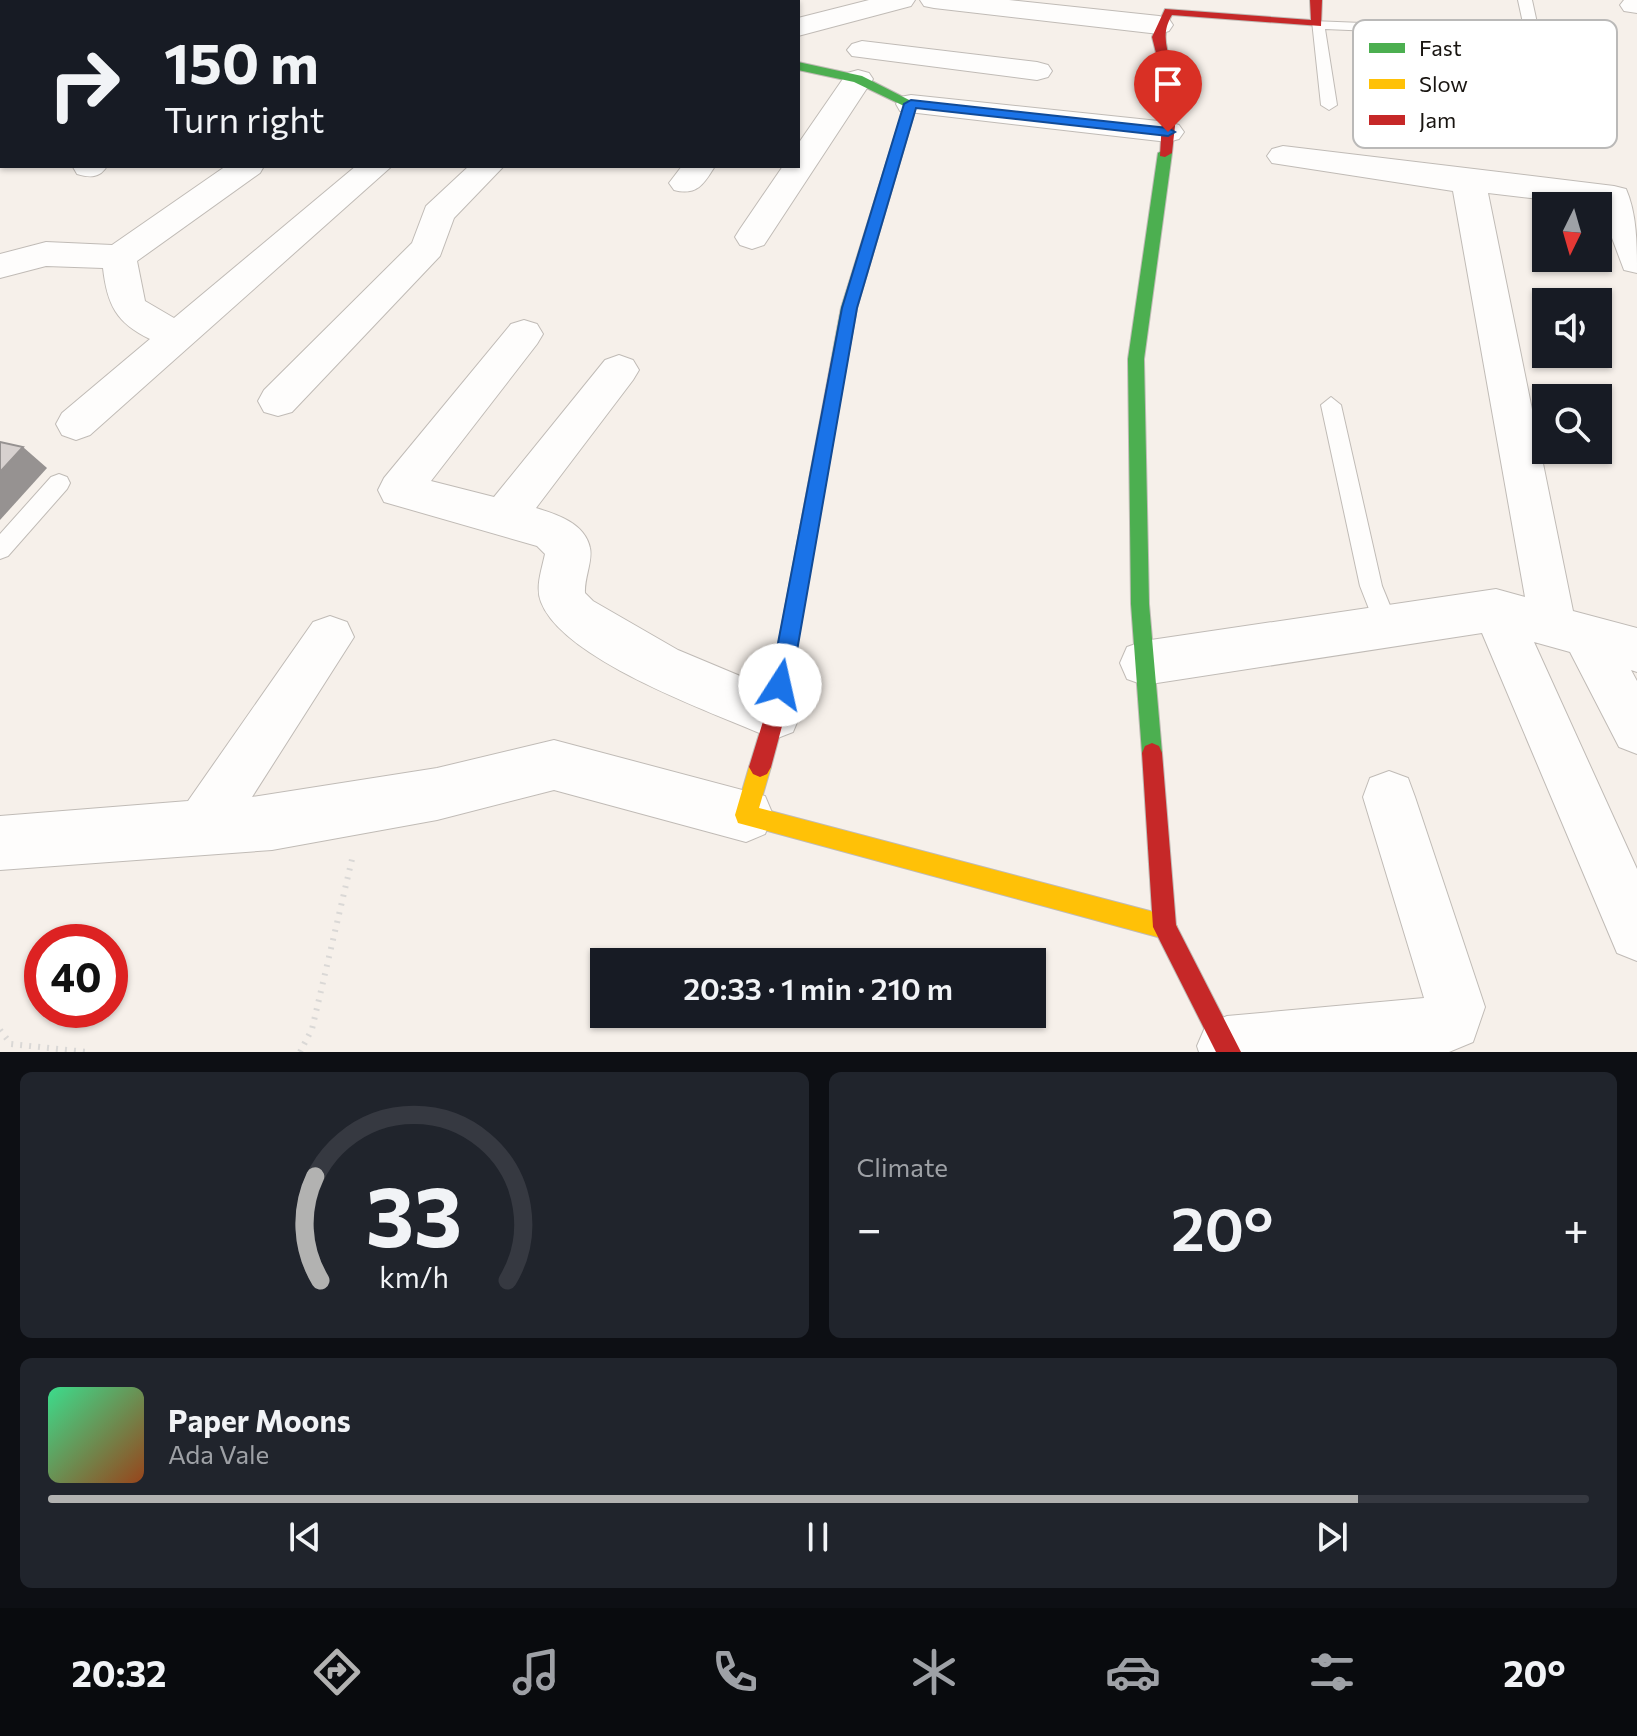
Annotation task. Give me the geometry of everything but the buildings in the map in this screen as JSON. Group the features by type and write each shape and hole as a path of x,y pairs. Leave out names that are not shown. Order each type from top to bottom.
{"street":[{"path":"800,26 901,0"},
{"path":"934,0 1009,4 1159,25"},
{"path":"1316,0 1317,24 1169,11 1159,25 1156,41 1169,77 1168,132 1136,359 1144,663 1165,927 1228,1049 1439,1026 1452,1021 1456,1007 1389,797"},
{"path":"746,815 775,715 849,308 911,104 955,60"},
{"path":"800,66 955,60 1037,71"},
{"path":"860,65 911,104 1168,132"},
{"path":"800,161 860,65"},
{"path":"1283,156 1614,197 1637,261"},
{"path":"0,266 46,254 119,257 245,168"},
{"path":"76,424 374,168"},
{"path":"278,401 428,248 438,214 486,168"},
{"path":"752,237 795,168"},
{"path":"1446,178 1466,184 1474,199 1570,631 1637,730"},
{"path":"119,257 126,307 134,316 179,336"},
{"path":"524,334 399,490 551,531 568,548 561,590 565,606 586,623 687,681 775,715"},
{"path":"503,518 619,370"},
{"path":"1144,663 1496,610 1637,650"},
{"path":"1496,610 1637,933"},
{"path":"202,826 330,637"},
{"path":"0,843 272,823 437,794 554,765 1165,927"}],"lane":[{"path":"1525,0 1529,20"},
{"path":"1329,105 1317,24 1353,26"},
{"path":"1331,405 1371,586 1386,625"},
{"path":"0,549 59,483"}],"path":[{"path":"300,1052 312,1029 364,807"},
{"path":"0,1030 11,1044 87,1052"}],"traffic: fast":[{"path":"800,66 858,79 911,104 849,308 839,362"},
{"path":"1152,753 1140,604 1136,359 1165,153"}],"traffic: slow":[{"path":"760,767 746,815 1165,927"}],"traffic: jam":[{"path":"1165,153 1170,85 1158,37 1162,21 1169,11 1317,24 1316,0"},
{"path":"760,767 775,715 839,362"},
{"path":"1152,753 1165,927 1229,1052"}],"route":[{"path":"780,685 849,308 911,104 1168,132"}]}
